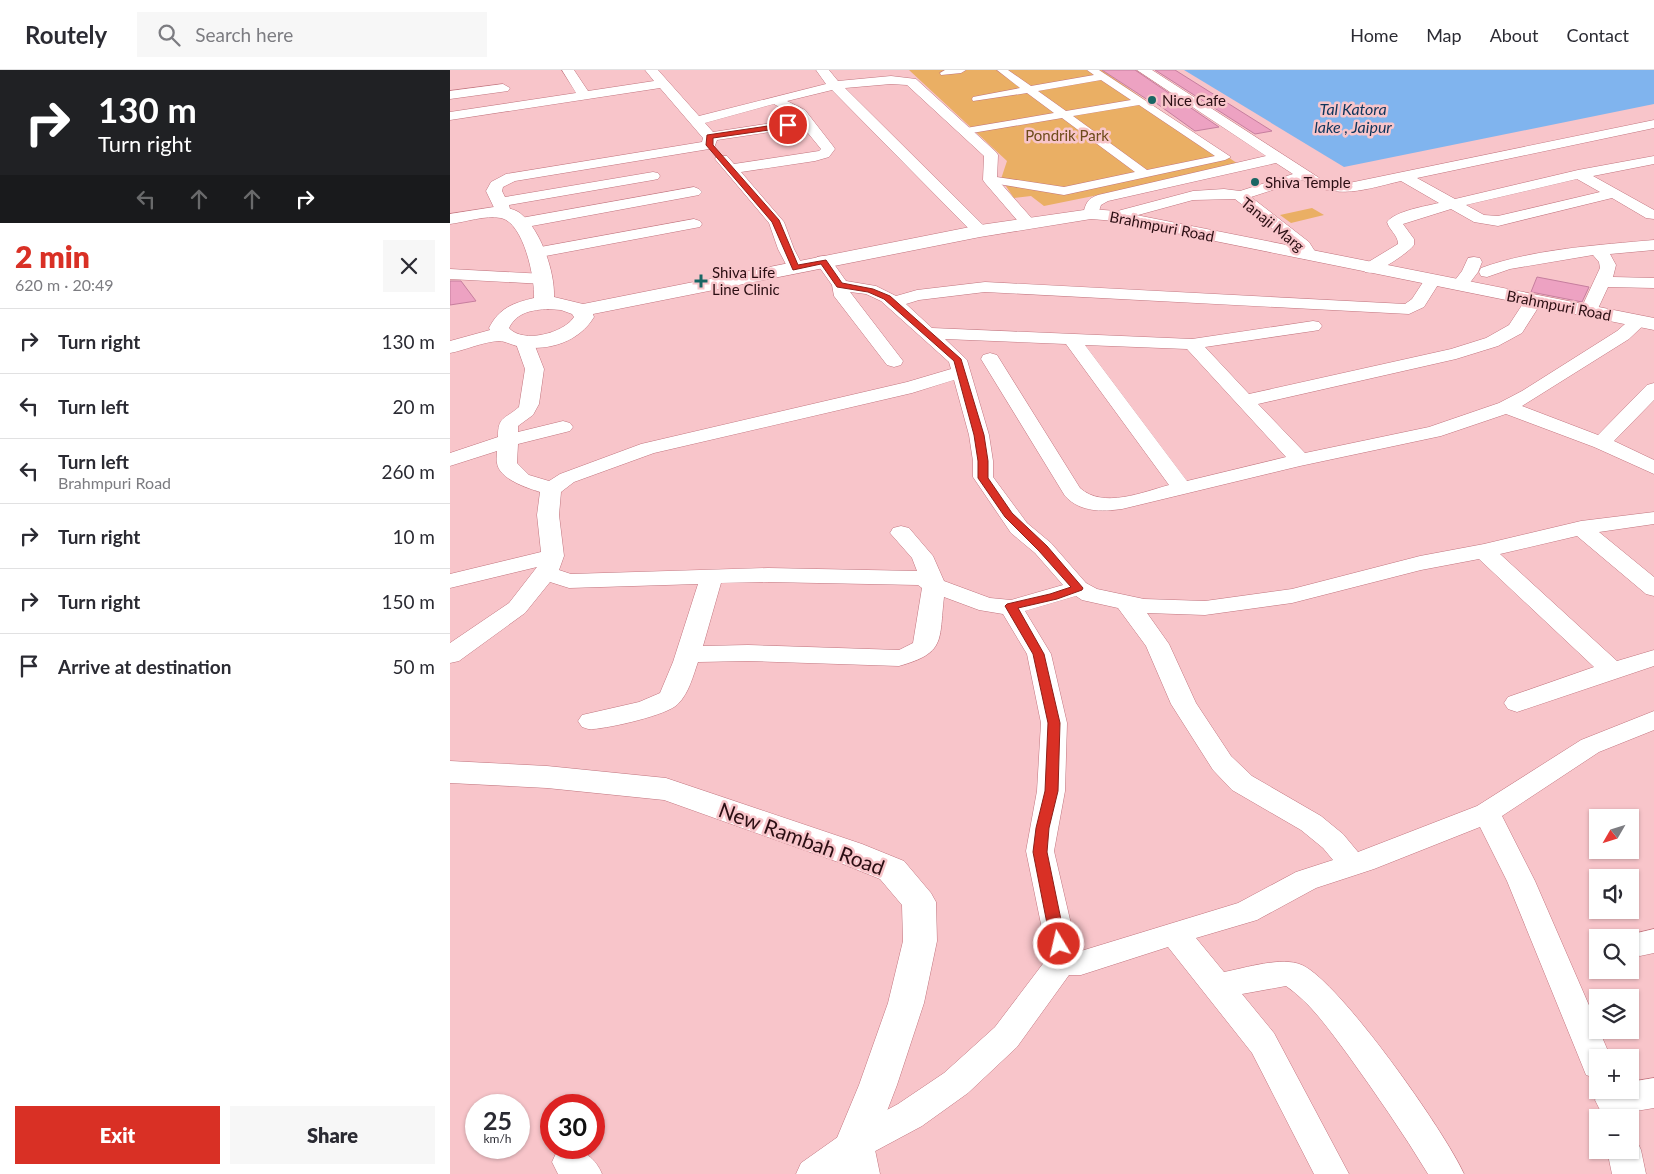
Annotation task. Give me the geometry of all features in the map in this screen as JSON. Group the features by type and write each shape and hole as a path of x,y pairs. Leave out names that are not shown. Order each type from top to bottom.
{"street":[{"path":"568,70 584,96"},
{"path":"651,70 696,121 731,169 776,222 796,268"},
{"path":"822,70 835,86 980,231"},
{"path":"945,73 961,70"},
{"path":"1002,70 1145,174"},
{"path":"990,180 1064,191 1225,157 1092,70"},
{"path":"1143,70 1305,176 1319,184 1332,188 1348,188 1404,177 1654,124"},
{"path":"978,99 1102,77"},
{"path":"696,121 835,86 888,79 911,82 991,156 990,180 1028,223"},
{"path":"450,116 663,84"},
{"path":"450,95 503,88"},
{"path":"731,169 815,157 824,154 828,149 800,113 776,100"},
{"path":"966,131 1141,102"},
{"path":"544,303 544,279 535,252 521,223 502,208 494,192 496,186 511,177 807,122"},
{"path":"1091,214 1094,202 1103,198 1277,158"},
{"path":"1371,268 1378,261 1400,251 1406,245 1406,239 1396,227 1395,222 1402,218 1453,203 1578,174 1654,160"},
{"path":"1636,163 1654,172"},
{"path":"1578,174 1614,192 1652,215"},
{"path":"450,219 493,212 502,208 654,176"},
{"path":"1245,194 1305,176"},
{"path":"1404,177 1480,219 1498,221 1614,192"},
{"path":"521,223 694,192"},
{"name":"Tanaji Marg","path":"1116,216 1200,195 1227,193 1238,195 1303,245 1310,256"},
{"name":"Brahmpuri Road","path":"503,334 499,328 501,322 507,316 517,310 544,303 566,304 581,310 980,231 1091,214 1116,216 1647,322"},
{"path":"535,252 695,224"},
{"path":"1460,284 1470,272 1480,267 1506,265 1597,250 1654,245"},
{"path":"1589,310 1609,266 1608,260 1597,250"},
{"path":"823,261 840,285 843,296 894,361"},
{"path":"450,274 544,279"},
{"path":"894,303 917,295 985,287 1409,309 1418,303 1434,280"},
{"path":"1602,282 1654,283"},
{"path":"840,285 870,290 887,297 958,360 979,435 983,461 983,478 1008,515 1043,548 1078,588 1090,595 1144,606 1205,608 1292,596 1420,562 1484,551 1581,528 1654,518"},
{"path":"1244,401 1456,353 1492,342 1516,329 1534,300"},
{"path":"450,347 503,334 515,340 524,341 558,338 572,332 581,325 584,317 581,310"},
{"path":"990,359 1078,499 1099,505 1122,503 1300,460 1434,432 1506,407 1529,395 1623,335 1647,322"},
{"path":"928,333 1192,344 1313,326"},
{"path":"1072,340 1182,489"},
{"path":"524,341 524,346 534,369 531,382 531,402 530,409 508,424 508,465 522,479 551,489"},
{"path":"1192,344 1300,460"},
{"path":"450,655 517,608 550,565 548,515 551,489 567,478 648,448 912,387 962,372"},
{"path":"1601,443 1654,389"},
{"path":"1506,407 1601,443 1654,468"},
{"path":"450,460 509,440 563,428"},
{"path":"1581,528 1654,588"},
{"path":"688,654 748,653 899,658 913,654 924,647 934,585 922,556 901,532"},
{"path":"1484,551 1612,670"},
{"path":"550,565 568,581 778,575 923,578 934,585 987,605 1011,606 1078,588"},
{"path":"450,582 550,565"},
{"path":"591,721 647,708 669,699 688,654 712,576"},
{"path":"1126,602 1157,644 1184,704 1222,763 1242,783 1311,823 1333,841 1353,865"},
{"path":"813,1174 857,1160 910,1115 956,1083 1006,1037 1061,963 1056,924 1040,852 1043,828 1052,791 1054,723 1039,654 1011,606"},
{"path":"1517,703 1612,670 1654,658"},
{"path":"1061,963 1081,963 1247,912 1306,880 1353,865 1487,813 1590,746 1654,720"},
{"name":"New Rambah Road","path":"450,772 547,777 666,789 850,853 892,870 919,902 920,941 906,1003 878,1085 857,1160"},
{"path":"1487,813 1521,881 1591,1049"},
{"path":"1174,933 1263,1043 1332,1174"},
{"path":"1218,986 1292,974 1308,983 1368,1058 1421,1131 1447,1174"},
{"path":"1612,1103 1654,1093"},
{"path":"1626,1159 1629,1174"}],"green space":[{"name":"Pondrik Park","path":"909,70 1102,70 1241,166 1044,206 1031,196 1014,198 1001,179 1007,161"},
{"path":"1312,208 1324,215 1291,223 1280,215"}],"water":[{"name":"Tal Katora lake , Jaipur","path":"1184,70 1654,70 1654,104 1344,167"}],"building":[{"path":"1102,70 1135,70 1219,127 1195,131 1156,103 1154,104"},
{"path":"1155,70 1175,70 1272,131 1255,134"},
{"path":"1537,277 1589,287 1582,302 1531,292"},
{"path":"450,281 461,281 476,301 450,305"}],"place":[{"name":"Nice Cafe","path":"1152,100"},
{"name":"Shiva Temple","path":"1255,182"},
{"name":"Shiva Life Line Clinic","path":"701,281"}],"route":[{"path":"788,125 710,137 709,145 776,222 786,249 796,268 823,261 840,285 870,290 887,297 958,360 979,435 983,461 983,478 1019,528 1043,548 1078,588 1011,606 1039,654 1042,677 1054,723 1052,791 1043,828 1040,852 1059,944"}]}
